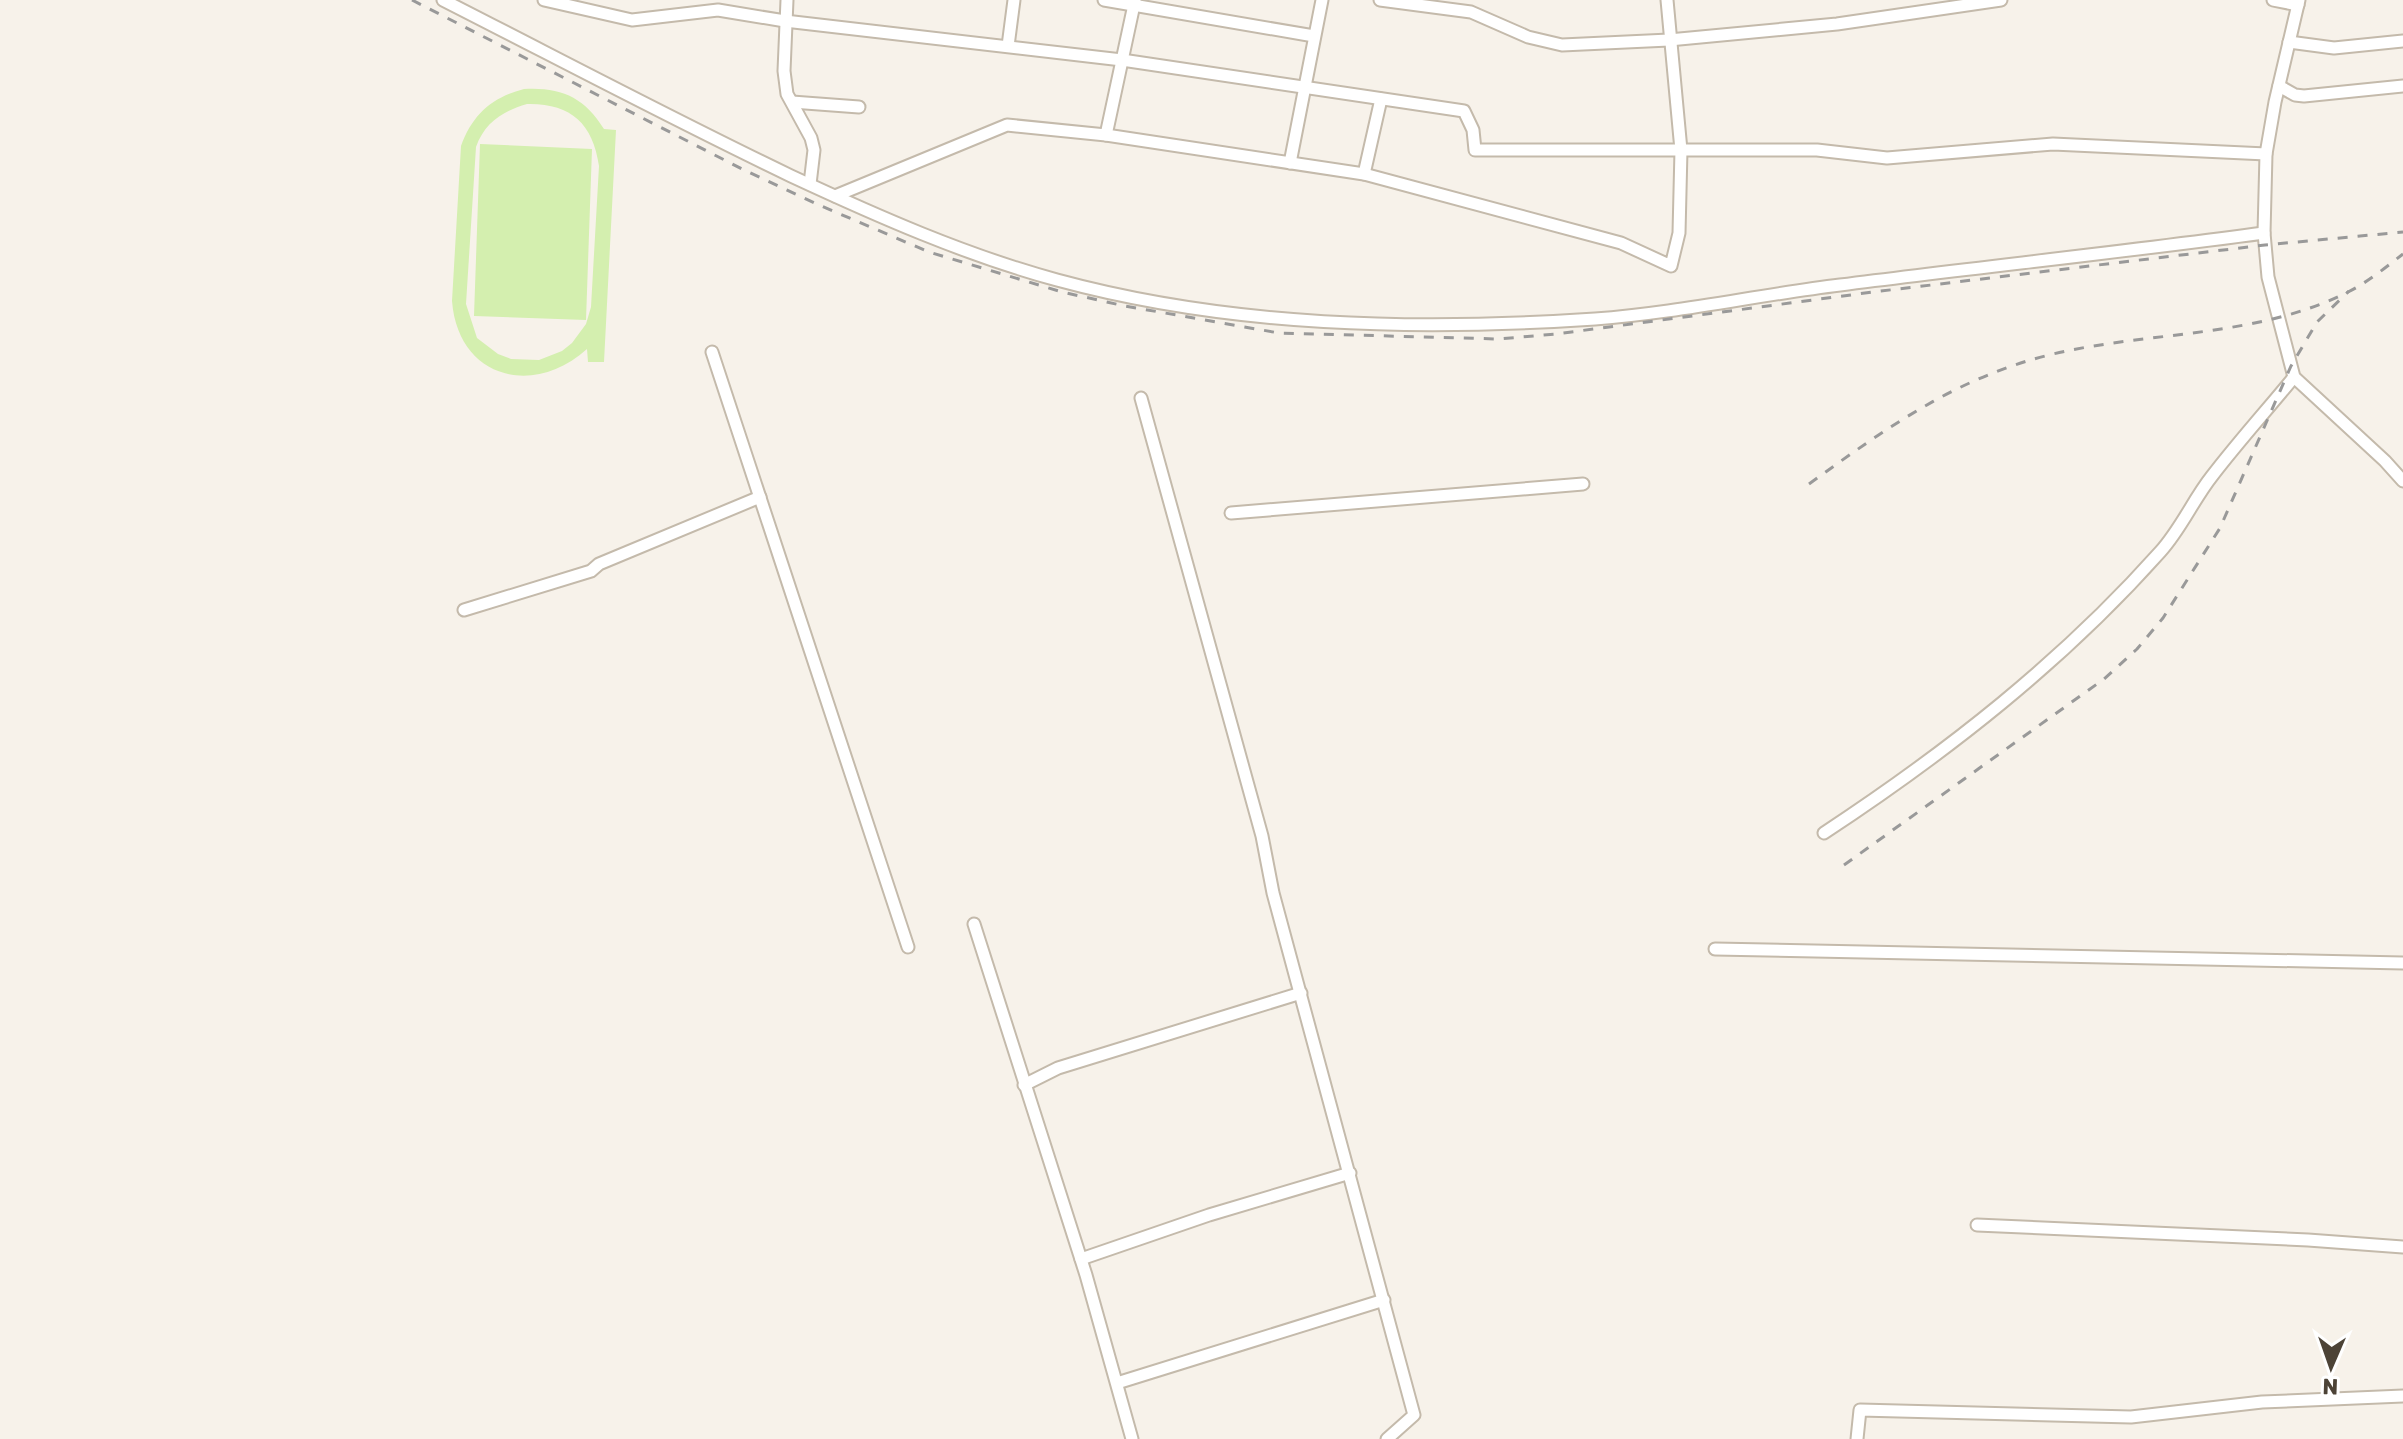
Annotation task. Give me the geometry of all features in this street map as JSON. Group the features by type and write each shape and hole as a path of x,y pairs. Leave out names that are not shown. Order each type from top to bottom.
{"street":[{"path":"443,0 706,135 878,217 1057,280 1208,311 1299,321 1414,324 1597,319 1769,294 2264,233"},
{"path":"544,0 632,20 718,10 785,21 1122,60 1464,111 1473,130 1475,150 1817,150 1887,158 2053,144 2266,154"},
{"path":"787,0 784,71 787,94 811,138 814,150 810,184"},
{"path":"1008,46 1014,0"},
{"path":"1104,0 1314,36"},
{"path":"1290,163 1322,0"},
{"path":"1380,0 1471,12 1528,37 1562,45 1669,40 1837,24 2001,0"},
{"path":"835,196 1007,125 1106,135 1364,174 1621,243 1671,266 1679,233 1681,150 1667,0"},
{"path":"2273,0 2299,2 2266,154 2264,233 2268,277 2294,377 2403,481"},
{"path":"1106,135 1134,3"},
{"path":"2289,42 2334,48 2403,41"},
{"path":"2279,86 2295,95 2304,96 2403,86"},
{"path":"1364,174 1381,99"},
{"path":"792,102 859,107"},
{"path":"712,352 908,947"},
{"path":"1824,833 1948,748 2020,689 2125,590 2164,548 2211,477 2294,377"},
{"path":"1141,398 1258,821 1273,893 1414,1415 1387,1439"},
{"path":"1231,513 1583,484"},
{"path":"464,610 591,571 599,564 760,497"},
{"path":"974,924 1081,1259 1132,1439"},
{"path":"1715,949 2403,963"},
{"path":"1024,1085 1058,1068 1301,993"},
{"path":"1081,1259 1209,1215 1350,1173"},
{"path":"1977,1225 2403,1247"},
{"path":"1117,1383 1384,1300"},
{"path":"1857,1439 1860,1410 2131,1417 2262,1402 2403,1396"}],"green space":[{"path":"537,89 560,92 580,102 604,129 616,130 604,362 588,362 587,349 566,364 544,373 522,376 502,372 483,363 468,348 457,327 452,301 461,146 477,116 493,102 513,92","holes":["527,104 556,107 577,118 585,127 596,151 599,166 591,307 586,324 562,351 539,360 511,359 498,354 477,338 466,304 476,147 484,131 503,114"]},
{"path":"480,144 592,149 586,320 474,316"}],"railway":[{"path":"412,0 744,170 929,252 1062,292 1279,333 1498,339 1556,334 1873,292 2265,245 2403,232"},
{"path":"1809,484 1925,406 1985,376 2053,354 2277,318 2348,292 2403,254"},
{"path":"1844,865 2104,679 2137,649 2163,618 2220,528 2291,366 2317,322 2349,291"}]}
